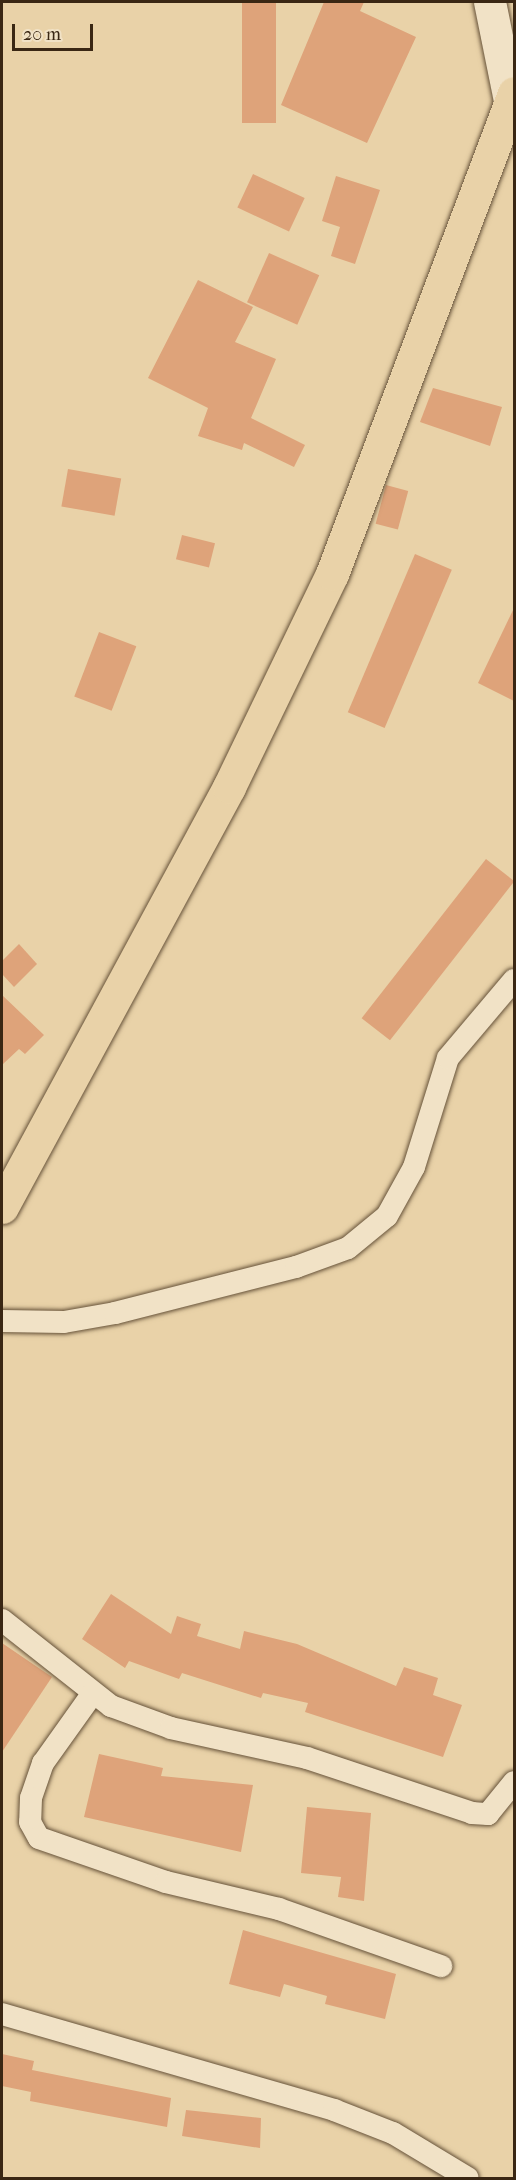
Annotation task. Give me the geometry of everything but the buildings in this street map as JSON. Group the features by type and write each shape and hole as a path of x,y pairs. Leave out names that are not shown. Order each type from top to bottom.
{"main road":[{"path":"2,1207 229,787 332,574 512,97 490,2"}],"street":[{"path":"2,1321 63,1322 116,1313 297,1267 348,1248 387,1216 414,1167 448,1058 514,980"},
{"path":"2,1620 111,1706 171,1728 307,1758 472,1813 488,1814 514,1782"},
{"path":"93,1693 43,1763 31,1798 30,1821 39,1838 166,1882 279,1909 441,1966"},
{"path":"2,2014 334,2110 393,2133 468,2178"}]}
